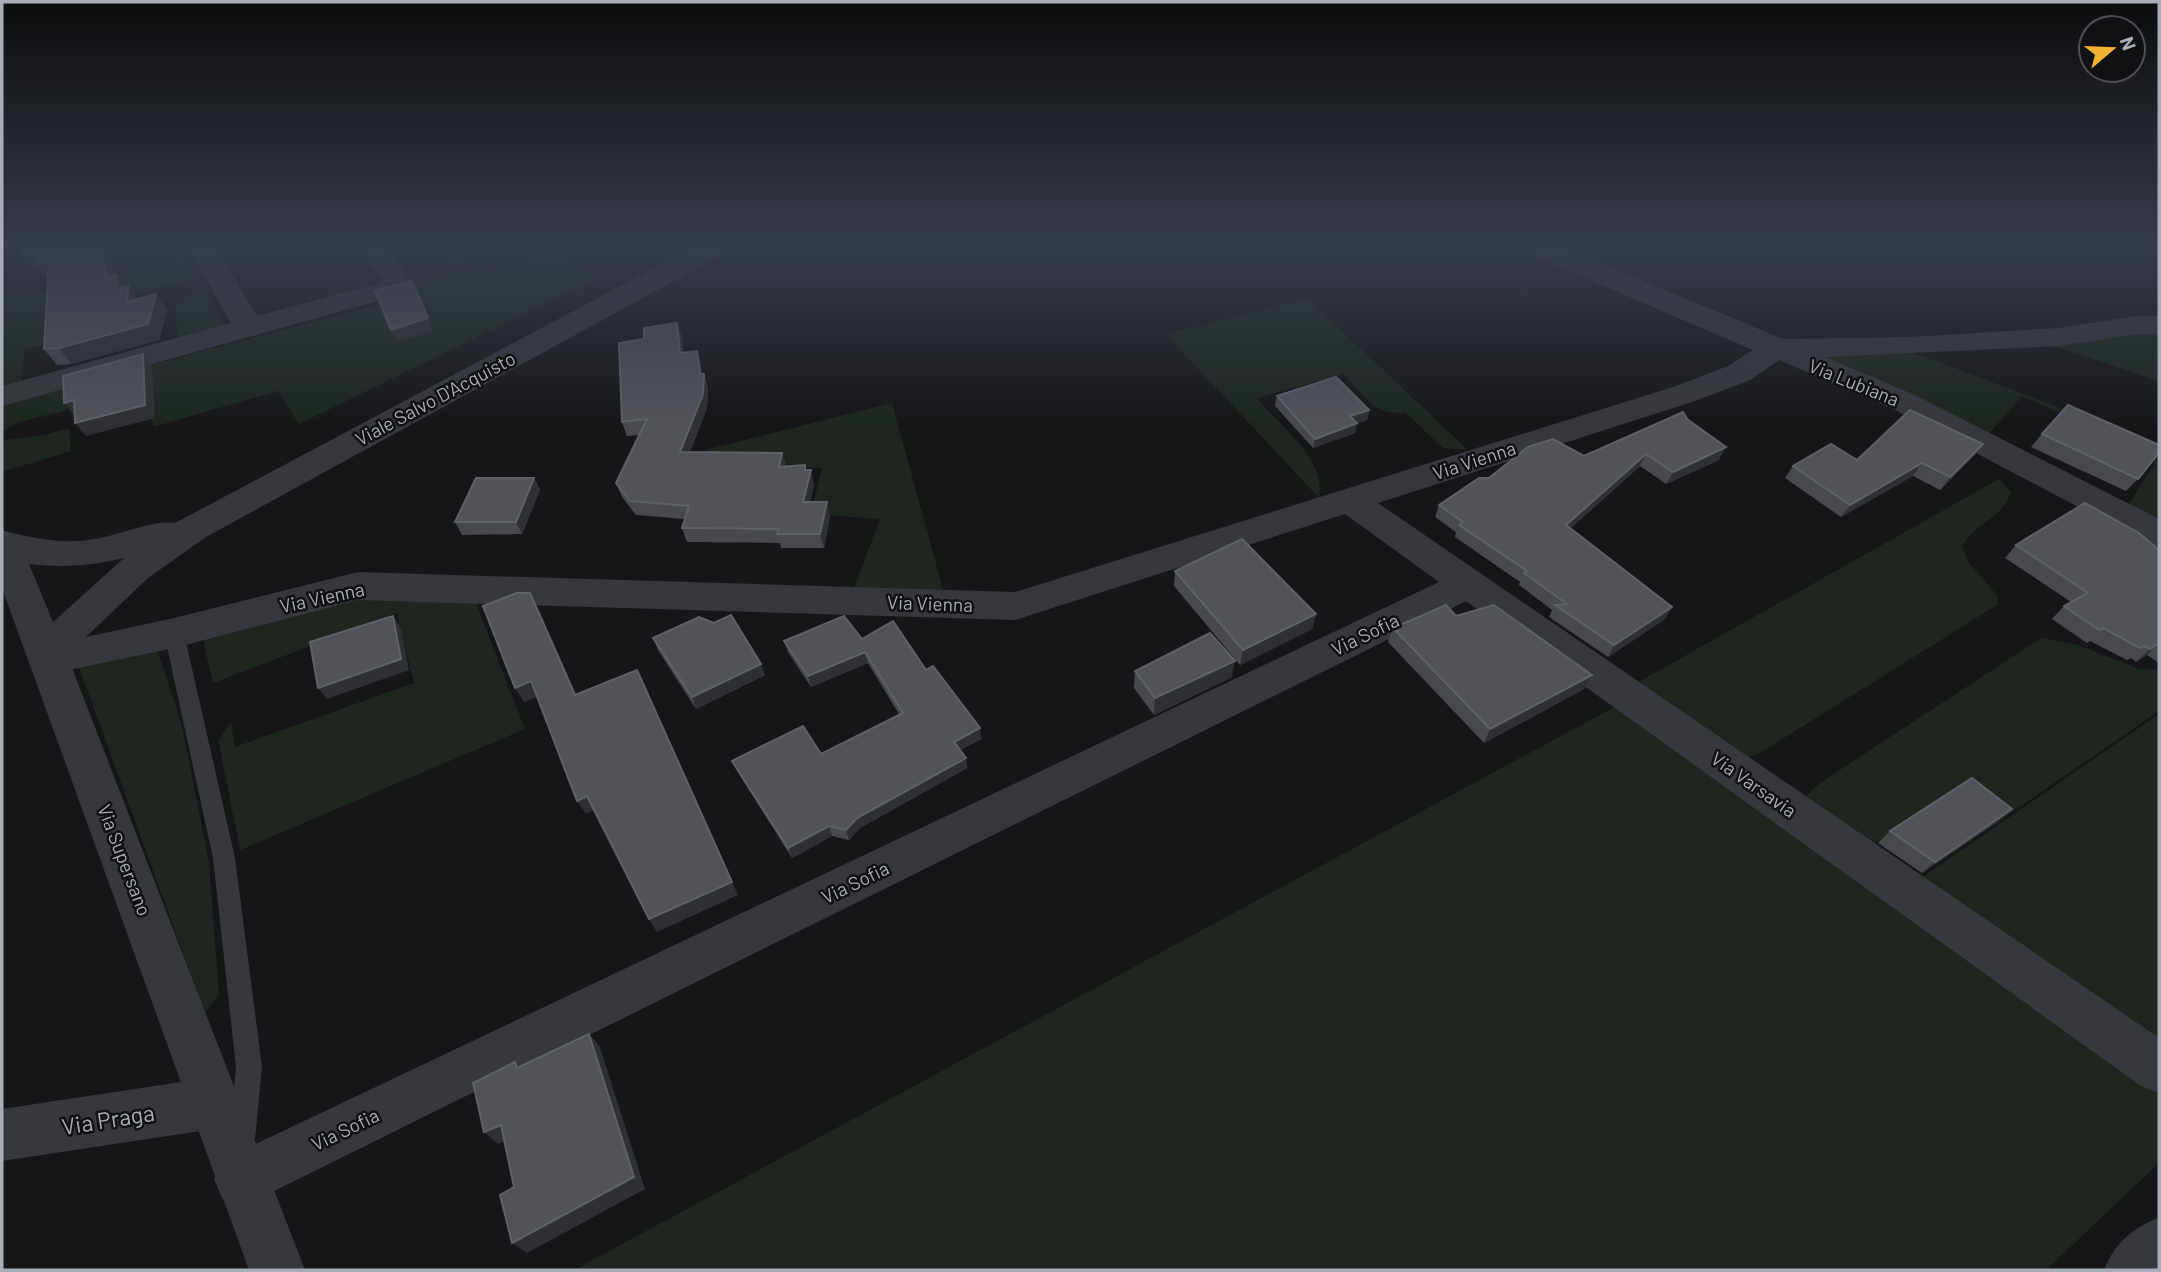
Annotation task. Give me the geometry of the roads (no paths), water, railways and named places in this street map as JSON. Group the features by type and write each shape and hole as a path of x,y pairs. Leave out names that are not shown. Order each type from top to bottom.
{"street":[{"path":"236,307 248,328"},
{"path":"2,396 323,307"},
{"name":"Viale Salvo D'Acquisto","path":"48,655 135,569 193,528 603,307"},
{"name":"Via Lubiana","path":"1678,307 1903,402 2159,534"},
{"path":"1775,349 1990,341 2159,325"},
{"name":"Via Vienna","path":"48,655 174,633 358,586 1015,606 1684,394 1739,373 1775,349"},
{"name":"Via Varsavia","path":"1349,500 2159,1068"},
{"name":"Viale Salvo D'Acquisto","path":"3,545 54,554 92,553 193,528"},
{"name":"Via Supersano","path":"3,545 48,655 277,1270"},
{"name":"Via Sofia","path":"241,1179 1469,584"},
{"name":"Via Praga","path":"2,1135 214,1103"},
{"path":"2132,1270 2159,1245"}],"lane":[{"name":"Via Supersano","path":"174,633 224,858 249,1067 241,1179"}]}
